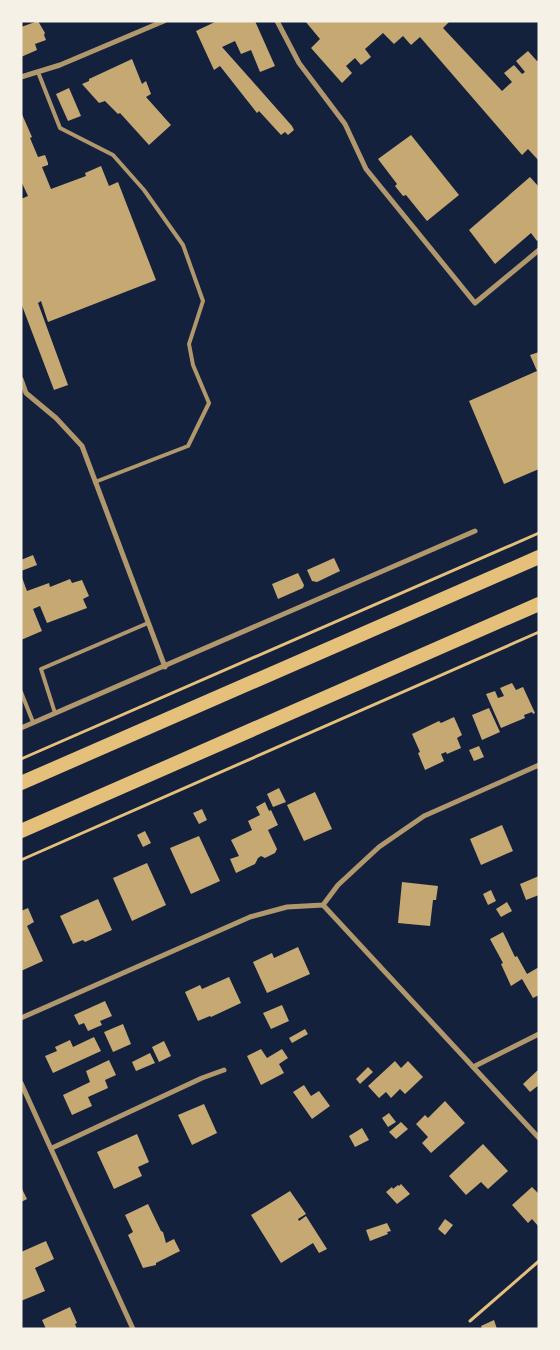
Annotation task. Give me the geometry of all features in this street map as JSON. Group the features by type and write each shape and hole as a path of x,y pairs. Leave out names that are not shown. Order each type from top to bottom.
{"highway":[{"path":"21,783 539,557"},
{"path":"21,831 539,604"}],"street":[{"path":"21,77 60,65 164,21"},
{"path":"277,21 299,63 345,124 366,169 475,303 539,250"},
{"path":"21,379 26,393 56,418 82,446 165,666"},
{"path":"21,728 475,531"},
{"path":"21,1018 250,917 287,907 323,905 338,885 380,847 424,816 539,765"},
{"path":"323,905 539,1138"},
{"path":"473,1067 539,1034"},
{"path":"52,1148 202,1078 224,1070"},
{"path":"21,1083 133,1329"}],"lane":[{"path":"38,72 60,128 113,155 144,190 183,245 203,301 189,344 193,365 208,403 188,446 95,482"},
{"path":"55,713 41,669 148,623"},
{"path":"21,692 33,722"}],"path":[{"path":"21,759 539,532"},
{"path":"21,860 539,632"},
{"path":"470,1321 539,1261"}],"building":[{"path":"38,21 45,33 46,40 35,44 37,50 21,57 21,27"},
{"path":"217,21 255,21 275,66 260,72 251,50 241,54 235,41 222,47 292,126 294,130 288,135 285,132 281,135 259,111 257,113 220,66 214,70 196,31"},
{"path":"305,21 450,21 443,28 502,91 512,82 504,73 514,65 522,74 525,72 516,61 528,51 537,61 539,60 539,161 528,149 522,155 420,37 411,45 403,36 394,44 383,33 365,49 371,57 361,65 355,58 346,66 352,73 342,83 311,48 320,39"},
{"path":"132,59 142,84 146,81 151,94 146,97 171,125 149,145 120,113 118,114 105,101 99,103 82,84"},
{"path":"69,88 81,116 68,121 56,94"},
{"path":"21,112 38,157 45,155 48,165 42,167 51,189 86,176 85,173 101,166 109,186 118,182 156,280 48,322 41,301 38,303 68,385 54,390 21,303 21,199 28,196 21,181"},
{"path":"411,135 459,195 427,221 406,195 403,196 395,186 397,184 378,159"},
{"path":"530,177 539,187 539,239 537,241 531,233 495,264 469,230"},
{"path":"539,352 539,469 504,484 469,401 537,371 530,355"},
{"path":"33,555 37,565 21,571 21,560"},
{"path":"334,558 340,571 317,582 312,581 307,570"},
{"path":"298,573 304,585 303,588 278,599 272,584"},
{"path":"21,575 27,591 49,583 50,587 70,579 72,583 82,580 89,596 83,599 87,608 47,623 40,606 33,609 42,631 21,640"},
{"path":"512,683 516,690 523,687 535,713 533,714 532,712 524,715 525,718 501,728 486,694 495,691 498,698 504,696 500,688"},
{"path":"489,708 500,732 482,740 472,715"},
{"path":"454,717 462,735 457,738 461,748 447,754 446,752 441,754 444,761 425,770 412,734 439,721 441,723"},
{"path":"479,746 484,757 474,761 469,750"},
{"path":"279,788 286,802 273,807 267,794"},
{"path":"315,792 332,829 304,841 287,805"},
{"path":"265,802 278,825 268,830 277,849 275,853 265,858 261,856 255,864 236,873 230,859 239,856 231,840 252,830 248,821 260,815 256,807"},
{"path":"202,809 207,820 199,824 193,813"},
{"path":"502,825 513,851 481,865 470,839"},
{"path":"145,831 151,843 143,847 137,835"},
{"path":"199,836 220,881 191,894 170,848"},
{"path":"147,863 166,905 132,921 113,878"},
{"path":"539,876 539,895 526,900 520,884"},
{"path":"402,882 438,886 436,900 433,900 430,926 398,923"},
{"path":"491,890 496,901 488,905 483,894"},
{"path":"98,899 112,930 85,942 83,940 73,944 60,916"},
{"path":"507,902 512,911 501,917 496,909"},
{"path":"28,908 34,922 27,926 43,961 21,971 21,911"},
{"path":"503,932 515,957 517,956 527,974 539,967 539,995 533,998 522,979 511,986 501,964 503,963 490,939"},
{"path":"298,947 310,974 267,993 253,962 272,953 274,958"},
{"path":"229,977 241,1003 198,1021 185,992 200,985 202,989"},
{"path":"105,1001 112,1016 100,1021 102,1025 88,1031 84,1023 79,1025 74,1015"},
{"path":"282,1005 289,1021 271,1029 263,1013"},
{"path":"123,1024 131,1044 113,1052 104,1032"},
{"path":"305,1029 308,1034 292,1043 289,1038"},
{"path":"94,1037 101,1051 53,1073 45,1056 57,1051 55,1047 70,1040 73,1047"},
{"path":"164,1041 171,1056 159,1062 152,1047"},
{"path":"261,1049 267,1058 282,1049 288,1058 279,1064 284,1073 261,1085 247,1056"},
{"path":"150,1053 155,1063 136,1071 132,1062"},
{"path":"109,1060 116,1075 105,1080 108,1088 88,1097 92,1106 72,1115 63,1095 90,1082 86,1071"},
{"path":"395,1061 401,1068 408,1061 423,1077 405,1094 400,1089 391,1098 386,1092 379,1098 368,1086"},
{"path":"368,1067 373,1072 360,1084 356,1079"},
{"path":"539,1069 539,1085 530,1092 523,1084"},
{"path":"304,1085 311,1096 319,1091 330,1106 312,1119 293,1092"},
{"path":"445,1101 465,1123 431,1153 422,1143 428,1137 416,1124 425,1115 428,1118"},
{"path":"204,1104 217,1133 192,1145 178,1115"},
{"path":"389,1113 396,1122 388,1127 382,1118"},
{"path":"401,1122 408,1129 396,1139 389,1132"},
{"path":"362,1128 369,1140 355,1147 349,1136"},
{"path":"137,1134 149,1162 138,1167 142,1176 114,1189 97,1152"},
{"path":"483,1144 508,1171 488,1189 481,1182 466,1195 449,1176"},
{"path":"401,1184 410,1194 397,1204 386,1192 392,1187 393,1189"},
{"path":"21,1187 27,1199 21,1202"},
{"path":"532,1187 539,1194 539,1227 532,1219 528,1223 512,1205"},
{"path":"290,1191 306,1214 298,1219 299,1221 306,1216 327,1249 319,1253 313,1243 281,1263 251,1215"},
{"path":"148,1204 163,1232 166,1243 174,1239 180,1251 156,1263 156,1265 143,1268 128,1235 133,1232 125,1215"},
{"path":"445,1219 453,1225 445,1235 438,1229"},
{"path":"387,1223 391,1231 370,1241 366,1230"},
{"path":"46,1241 54,1259 35,1268 45,1291 21,1301 21,1252"},
{"path":"70,1307 77,1323 75,1324 77,1329 46,1329 42,1320"},
{"path":"494,1320 497,1329 482,1329 481,1326"}]}
